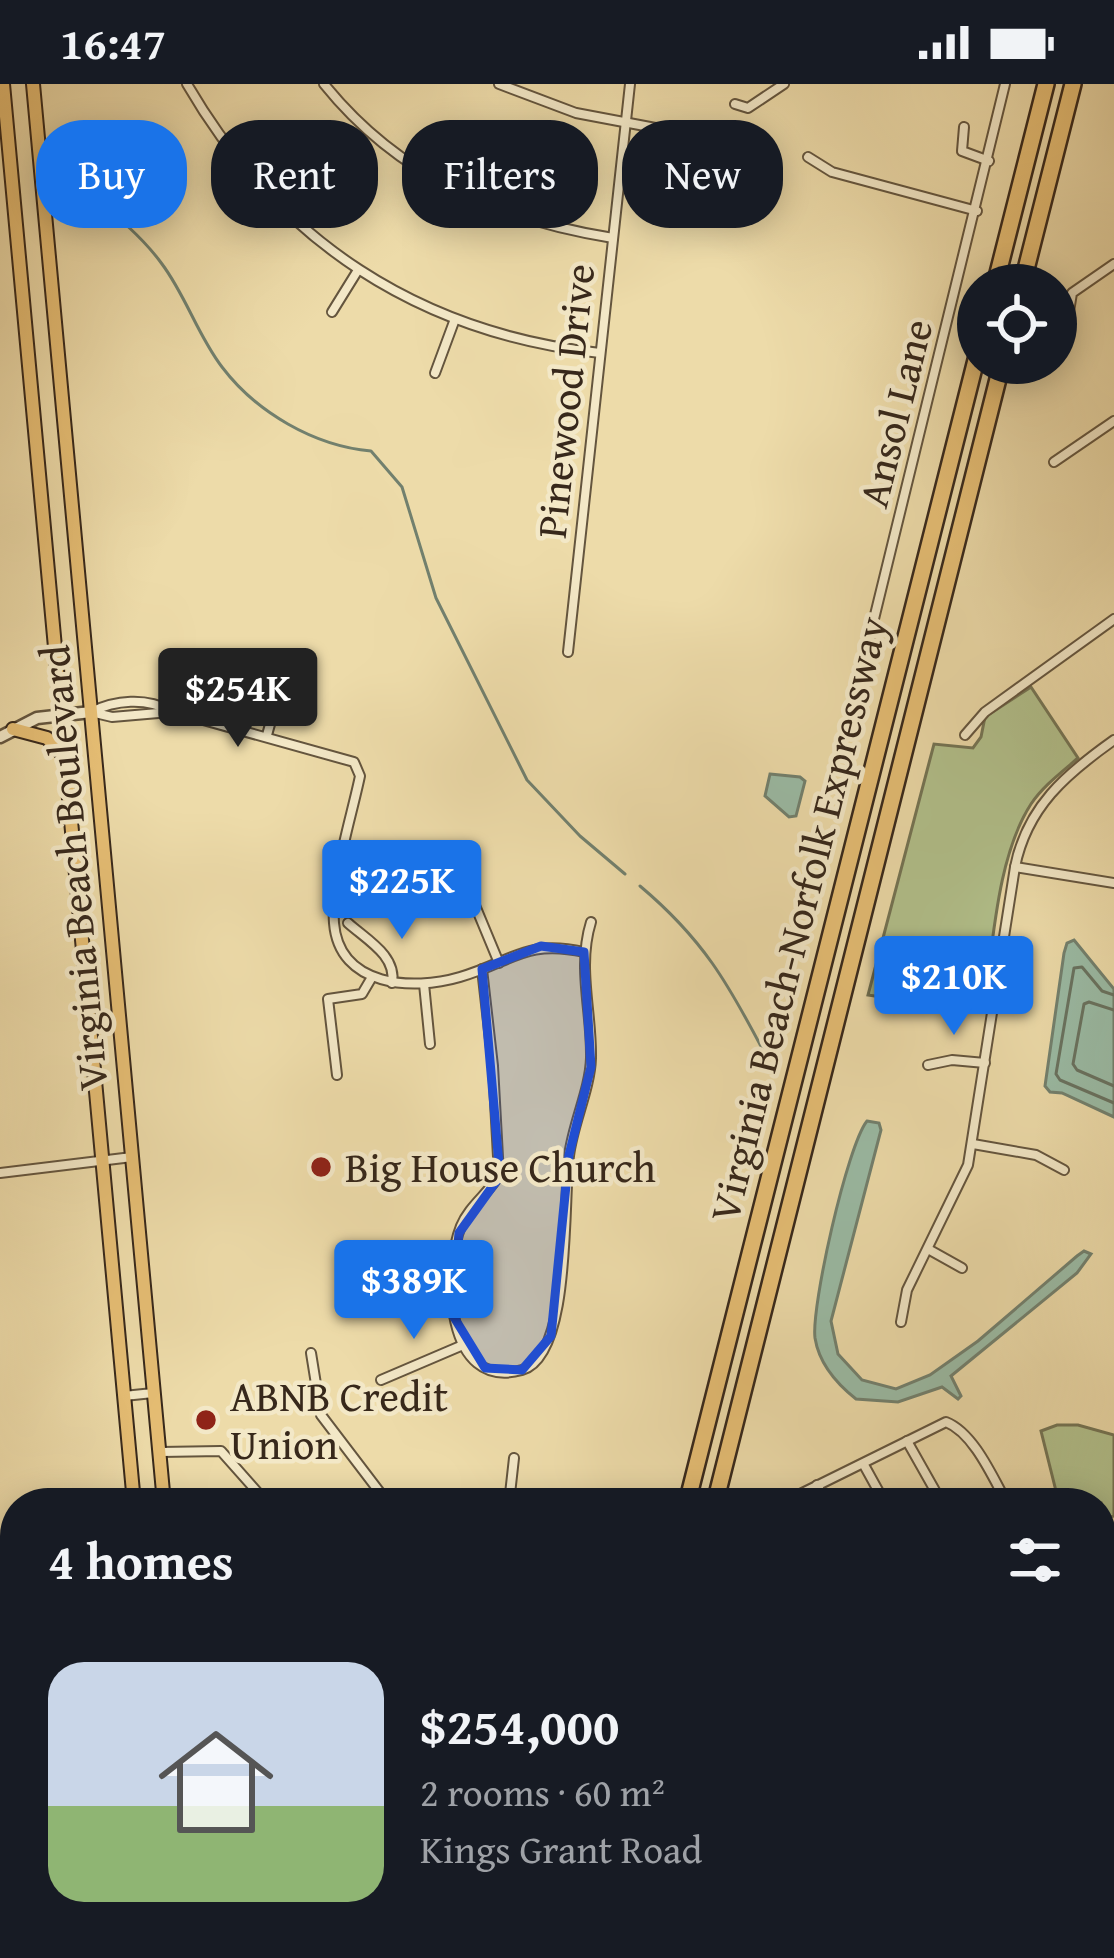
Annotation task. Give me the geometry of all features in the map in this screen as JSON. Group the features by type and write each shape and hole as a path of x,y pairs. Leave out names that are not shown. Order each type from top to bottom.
{"highway":[{"path":"1000,264 1046,84"},
{"path":"1027,264 1073,84"},
{"name":"Virginia Beach-Norfolk Expressway","path":"691,1488 970,384"},
{"name":"Virginia Beach-Norfolk Expressway","path":"719,1488 997,384"}],"main road":[{"name":"Virginia Beach Boulevard","path":"3,84 133,1488"},
{"name":"Virginia Beach Boulevard","path":"33,84 163,1488"},
{"path":"17,240 47,237"},
{"path":"13,729 47,738 66,759"}],"street":[{"path":"187,84 213,129 247,172 300,226 358,270 455,320 540,344 600,352"},
{"path":"324,84 394,153 448,188 536,224 613,238"},
{"path":"500,84 547,105 622,122"},
{"name":"Pinewood Drive","path":"625,120 630,84"},
{"path":"735,104 748,108 784,84"},
{"name":"Ansol Lane","path":"849,721 1005,84"},
{"path":"964,128 962,151 989,161"},
{"name":"Pinewood Drive","path":"568,652 622,152"},
{"path":"808,157 832,172 976,211"},
{"path":"1077,290 1114,264"},
{"path":"332,312 358,270"},
{"path":"435,374 455,320"},
{"path":"1054,462 1114,421"},
{"path":"965,735 985,712 1114,619"},
{"path":"268,735 287,664 295,658"},
{"path":"0,737 30,720 134,702 158,704 349,759 359,771 334,921 347,956 372,977 424,985 541,946 584,952"},
{"path":"902,1322 907,1290 964,1179 973,1144 1015,867 1030,822 1049,792 1114,740"},
{"path":"1015,867 1114,883"},
{"path":"462,874 499,963"},
{"path":"482,969 499,1174 459,1233 452,1314 463,1345 485,1368 522,1370 542,1357 551,1336 569,1155 590,1067 584,952 591,922"},
{"path":"348,923 390,960 392,983"},
{"path":"337,1075 328,998 362,994 372,977"},
{"path":"424,985 430,1044"},
{"path":"928,1065 952,1060 985,1063"},
{"path":"973,1144 1036,1155 1064,1170"},
{"path":"0,1173 132,1157"},
{"path":"928,1249 962,1268"},
{"path":"381,1380 463,1345"},
{"path":"310,1353 320,1415 376,1488"},
{"path":"124,1396 154,1393"},
{"path":"812,1488 937,1424 953,1424 997,1488"},
{"path":"907,1441 934,1488"},
{"path":"159,1452 221,1451 254,1488"},
{"path":"511,1488 514,1458"},
{"path":"864,1465 877,1488"}],"highlighted area":[{"path":"541,946 584,952 591,1067 569,1155 551,1336 522,1370 485,1368 452,1314 459,1233 500,1176 482,969"}],"green space":[{"path":"1031,687 1078,758 1036,797 1010,850 983,1012 868,995 934,744 973,748 985,717"},
{"path":"1078,1425 1114,1435 1114,1488 1055,1488 1041,1431"}],"water":[{"path":"770,774 805,781 796,816 789,817 765,796"},
{"path":"1074,940 1114,989 1114,1117 1045,1086 1064,953 1067,943"},
{"path":"867,1121 879,1123 881,1130 831,1321 838,1354 862,1380 896,1389 930,1375 978,1341 1077,1256 1084,1251 1091,1254 1077,1273 951,1376 961,1396 958,1399 942,1387 898,1402 856,1399 830,1372 817,1347 815,1321 832,1227 850,1161"}],"waterway":[{"path":"129,228 162,264 214,355 236,383 288,424 328,442 371,451 402,487 436,598 527,780 580,836 625,874"},
{"path":"640,886 712,963 765,1054"}],"place":[{"name":"Big House Church","path":"321,1167"},
{"name":"ABNB Credit Union","path":"206,1420"}]}
